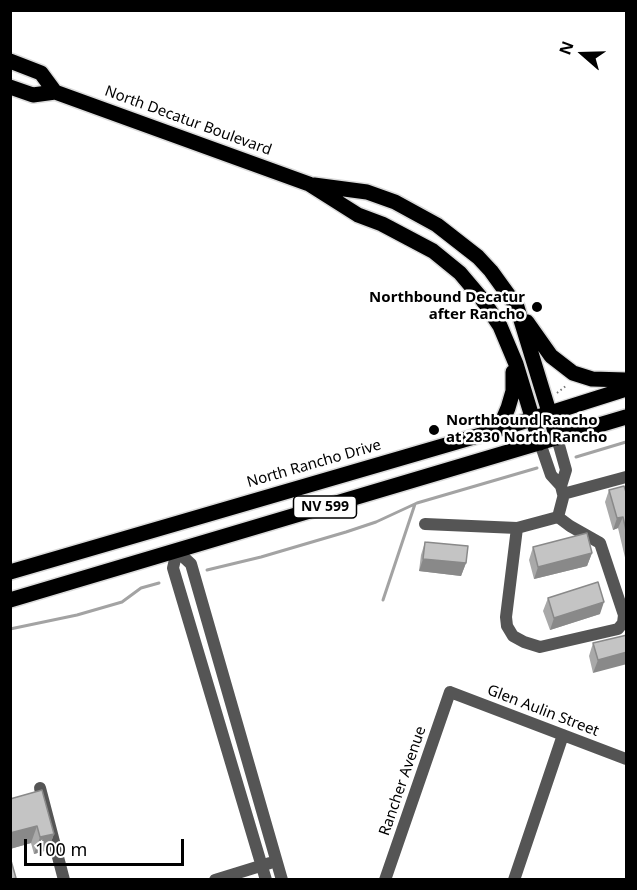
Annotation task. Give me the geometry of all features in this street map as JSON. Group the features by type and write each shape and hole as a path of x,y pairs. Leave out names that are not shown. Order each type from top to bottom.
{"main road":[{"name":"North Decatur Boulevard","path":"10,62 41,73 55,92"},
{"name":"North Decatur Boulevard","path":"10,87 33,95 55,92 309,184 367,192 421,215 452,235 478,257 518,307 557,438"},
{"name":"North Decatur Boulevard","path":"309,184 358,215 426,247 458,272 482,299 500,326 516,364 540,443"},
{"path":"518,307 540,342 560,365 573,373 592,379 627,380"},
{"path":"484,434 502,422 505,416 513,392 512,375 516,364"},
{"name":"North Rancho Drive","path":"10,572 484,434 627,388"},
{"name":"NV 599","path":"10,600 627,417"},
{"path":"170,527 177,551"}],"street":[{"path":"557,438 566,470 558,517"},
{"path":"540,443 551,476 562,490"},
{"path":"562,490 627,477"},
{"path":"517,528 506,617 507,626 513,636 540,647 618,629 623,623 624,615 600,543 558,517"},
{"path":"424,524 517,528 558,517"},
{"path":"266,879 173,568 177,551 191,564 282,879"},
{"name":"Glen Aulin Street","path":"450,692 627,759"},
{"name":"Rancher Avenue","path":"385,879 450,692"},
{"path":"213,701 230,696"},
{"path":"514,879 563,735"},
{"path":"40,788 64,879"},
{"path":"214,879 277,861"}],"path":[{"path":"552,396 570,384"}],"building":[{"path":"624,486 627,495 627,535 623,517 617,518 609,490"},
{"path":"587,533 592,553 538,567 533,547"},
{"path":"425,542 468,546 466,563 423,559"},
{"path":"598,582 604,602 554,618 548,598"},
{"path":"627,635 627,652 598,660 593,643"},
{"path":"42,790 54,834 40,837 37,826 10,833 10,799"},
{"path":"10,857 16,878 12,879 10,879"}],"waterway":[{"path":"576,457 626,442"},
{"path":"207,570 346,532 376,522 417,503 537,468"},
{"path":"383,600 415,504"},
{"path":"10,629 77,615 122,602 141,588 159,583"}],"place":[{"name":"Northbound Decatur after Rancho","path":"537,307"},
{"name":"Northbound Rancho at 2830 North Rancho","path":"434,430"}]}
